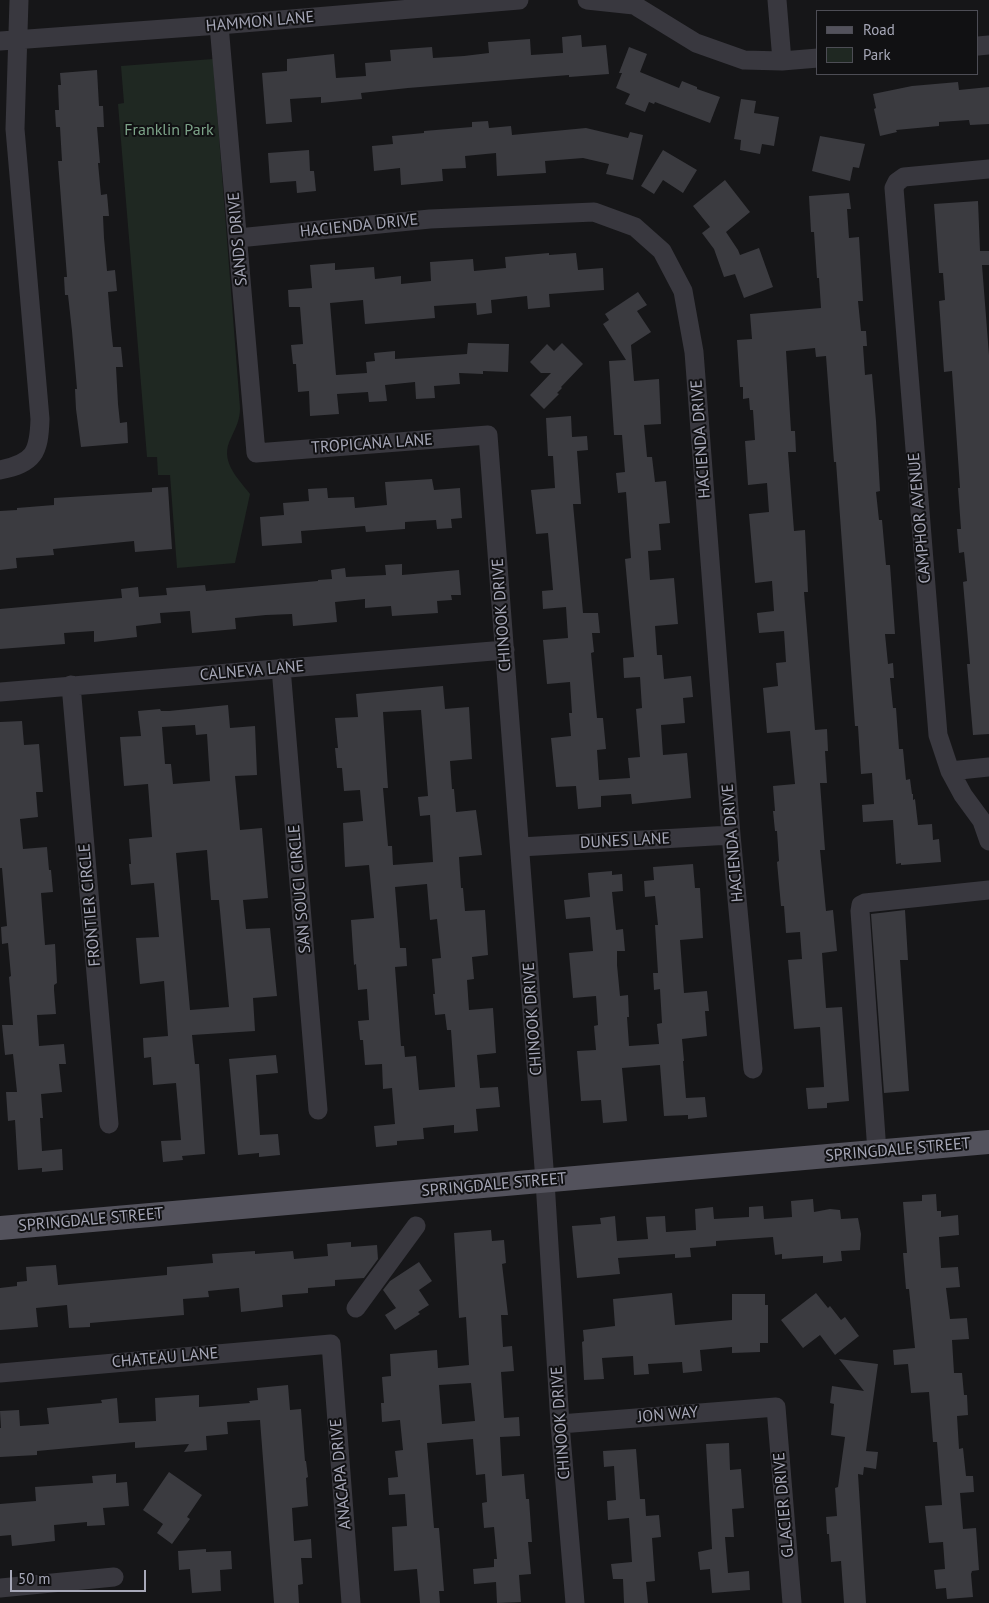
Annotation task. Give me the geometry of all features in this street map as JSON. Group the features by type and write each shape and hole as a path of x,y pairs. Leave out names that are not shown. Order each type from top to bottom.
{"main road":[{"name":"SPRINGDALE STREET","path":"0,1228 989,1142"}],"street":[{"path":"0,470 17,466 30,459 39,441 40,419 9,41 19,0"},
{"name":"HAMMON LANE","path":"9,41 519,0"},
{"path":"587,0 634,6 696,42 744,60 782,61 816,58"},
{"path":"777,0 782,61"},
{"name":"SANDS DRIVE","path":"219,25 256,453"},
{"name":"CAMPHOR AVENUE","path":"989,169 904,177 897,182 894,188 938,735 950,771 982,821 989,841"},
{"name":"HACIENDA DRIVE","path":"238,238 430,219 594,212 635,227 662,251 683,292 694,352 731,836 753,1069"},
{"name":"TROPICANA LANE","path":"256,453 488,435"},
{"name":"CHINOOK DRIVE","path":"488,435 545,1181 560,1424 576,1603"},
{"name":"CALNEVA LANE","path":"0,692 505,650"},
{"name":"SAN SOUCI CIRCLE","path":"282,668 318,1110"},
{"name":"FRONTIER CIRCLE","path":"71,685 110,1124"},
{"path":"950,771 989,767"},
{"name":"DUNES LANE","path":"520,846 731,836"},
{"path":"877,1152 861,905 865,903 989,890"},
{"path":"356,1308 416,1226"},
{"name":"CHATEAU LANE","path":"0,1373 330,1344"},
{"name":"ANACAPA DRIVE","path":"330,1344 351,1603"},
{"name":"JON WAY","path":"560,1424 776,1407"},
{"name":"GLACIER DRIVE","path":"776,1407 792,1603"},
{"path":"0,1588 114,1577"}],"green space":[{"name":"Franklin Park","path":"213,59 240,408 227,454 228,461 235,475 250,494 235,563 177,568 170,475 158,475 157,457 147,457 118,104 124,103 121,66"}],"building":[{"path":"581,35 582,47 606,45 609,74 569,77 569,75 408,88 361,93 362,99 321,103 321,97 290,99 292,122 266,124 262,73 287,71 287,59 334,54 336,78 366,76 365,63 391,61 390,50 432,47 433,58 464,56 489,53 488,42 530,39 531,55 563,53 562,37"},
{"path":"629,47 647,54 640,72 679,88 682,81 697,87 697,89 720,97 710,123 655,102 654,104 649,102 645,112 625,104 630,94 616,88 622,73 619,73"},
{"path":"97,70 99,106 103,106 104,127 97,127 100,163 98,163 101,195 107,194 109,216 103,216 104,238 107,271 115,270 117,291 108,292 113,347 121,347 123,367 116,367 118,404 120,423 127,422 128,443 81,447 76,409 75,389 77,389 72,331 68,295 65,295 64,277 67,277 58,161 62,161 60,127 56,127 55,110 59,110 58,85 61,85 60,73"},
{"path":"958,82 959,90 989,87 989,124 970,125 969,120 939,122 939,126 896,130 897,132 880,136 873,94 912,86"},
{"path":"741,99 756,101 754,113 779,117 774,146 762,144 760,154 740,150 741,140 734,139"},
{"path":"488,121 489,128 511,126 512,135 586,128 628,138 630,132 643,135 633,180 606,174 609,164 583,158 545,161 546,173 497,176 496,153 465,156 466,168 442,169 443,181 401,185 400,168 374,171 372,146 393,144 392,136 472,127 472,122"},
{"path":"820,136 865,144 859,168 853,167 850,181 812,171"},
{"path":"309,150 310,171 314,171 316,191 297,193 296,181 270,183 268,153"},
{"path":"663,150 697,170 683,193 663,180 654,194 641,186"},
{"path":"725,180 750,212 726,232 740,255 759,248 773,287 744,298 735,274 724,277 714,249 702,233 710,227 693,206"},
{"path":"849,193 851,209 847,209 849,238 859,237 863,301 858,301 861,331 866,331 867,346 863,346 865,375 872,374 880,491 876,492 879,520 882,520 886,565 890,565 895,634 885,634 888,664 893,663 894,678 890,678 893,708 896,708 899,749 903,749 906,780 910,779 918,825 932,824 933,840 939,839 941,862 896,864 893,820 863,822 862,805 874,804 872,773 861,774 858,726 855,726 836,462 834,462 826,356 816,357 815,348 786,351 791,431 795,431 796,452 788,452 794,531 805,530 808,592 804,592 815,730 827,729 828,751 825,751 827,783 820,783 825,850 820,850 826,911 833,910 837,951 822,953 826,1008 842,1007 849,1101 827,1103 827,1108 808,1109 806,1088 824,1087 820,1027 794,1029 788,960 802,959 800,932 786,933 784,906 781,906 777,862 779,861 777,831 775,831 773,811 775,811 773,786 795,784 790,731 767,733 763,688 778,686 776,663 786,662 784,631 759,633 757,613 774,611 772,581 755,583 749,514 769,512 767,483 748,485 745,441 755,440 753,410 750,410 749,398 743,399 743,387 740,387 737,340 752,339 750,314 821,308 814,232 811,232 809,196"},
{"path":"978,201 980,251 989,251 989,265 982,265 989,355 989,734 973,735 967,664 970,664 963,582 967,581 964,552 959,553 957,529 961,529 958,488 960,488 952,371 944,372 939,301 945,300 943,273 939,273 934,204"},
{"path":"549,253 549,255 576,253 578,270 603,268 604,290 549,294 550,307 528,309 527,296 491,300 492,313 477,315 476,303 434,306 435,318 365,324 363,300 330,303 336,375 367,373 366,362 375,361 374,353 395,351 395,359 467,354 468,343 509,344 508,372 483,371 483,374 459,373 460,384 434,386 435,398 416,399 415,382 385,385 387,401 369,402 368,392 337,394 339,414 310,416 309,391 298,392 296,364 293,364 291,345 303,344 300,307 289,307 288,290 312,288 310,265 335,263 335,270 374,267 375,279 401,276 401,284 431,281 430,262 473,259 474,271 506,268 505,257"},
{"path":"638,292 647,305 637,311 651,332 631,345 634,381 659,379 661,424 644,425 647,457 652,457 655,482 666,481 670,523 659,524 661,550 648,551 650,580 674,578 678,624 655,626 657,655 662,655 664,679 691,676 693,697 683,698 685,723 661,725 663,755 687,753 691,798 632,804 631,794 601,796 601,807 578,809 576,786 556,787 551,738 571,736 569,713 572,713 570,682 547,684 543,640 568,638 566,607 543,609 542,591 553,590 548,533 536,534 531,490 555,488 553,456 548,456 546,418 571,416 572,437 587,436 588,450 577,451 581,504 573,504 583,613 598,613 600,633 592,633 594,652 591,653 597,718 603,718 606,749 597,750 599,780 630,778 628,758 640,757 636,709 642,708 640,677 624,678 623,658 634,657 625,559 631,558 626,492 618,493 616,473 625,472 622,435 614,435 609,361 626,360 603,324 609,320 605,314"},
{"path":"562,343 583,364 561,387 557,393 559,394 544,409 530,395 551,373 541,373 530,362 547,344 554,351"},
{"path":"432,479 434,490 460,488 462,518 451,519 452,528 437,529 436,520 405,522 405,529 366,532 365,526 301,531 302,543 262,546 260,517 284,515 283,503 309,501 308,489 327,488 328,498 354,497 355,508 387,505 385,482"},
{"path":"168,487 172,549 135,552 134,541 53,549 54,555 16,558 17,568 0,570 0,511 54,505 54,498 152,492 152,488"},
{"path":"402,564 402,575 459,570 461,595 451,595 452,600 437,601 438,613 392,616 391,606 365,608 365,599 335,602 337,622 293,626 292,614 266,615 235,618 236,629 192,633 190,611 160,613 161,623 136,626 137,637 94,642 94,631 64,633 65,644 0,649 0,609 122,598 121,589 138,587 139,597 167,595 166,588 205,585 206,591 318,581 332,579 331,570 345,568 346,577 386,575 385,565"},
{"path":"443,686 445,709 469,707 472,759 450,761 452,789 454,789 456,812 476,810 482,855 459,857 461,888 463,888 465,911 485,910 488,955 472,957 474,979 467,980 469,1010 493,1008 496,1053 477,1055 480,1088 498,1087 500,1107 476,1109 478,1131 454,1133 454,1125 423,1128 424,1139 397,1141 397,1145 376,1147 374,1126 395,1124 392,1088 383,1089 382,1064 365,1065 363,1040 360,1040 358,1021 369,1020 367,989 358,990 351,920 374,918 369,865 345,867 343,823 363,821 360,790 344,791 342,768 337,768 335,748 338,748 335,718 358,717 356,694","holes":["421,710 428,796 418,797 420,816 430,815 433,862 393,865 392,846 388,846 383,788 388,788 383,712","427,884 430,920 437,919 441,958 432,959 435,1015 445,1014 447,1030 451,1030 455,1087 419,1090 416,1056 405,1057 404,1046 401,1046 395,967 407,966 406,948 400,948 395,887"]},
{"path":"228,705 230,728 255,726 257,775 235,776 240,830 262,828 268,898 243,900 246,929 270,928 277,996 253,998 255,1031 192,1035 195,1064 199,1064 205,1154 182,1156 183,1160 163,1162 161,1141 181,1140 176,1083 153,1085 151,1057 144,1058 143,1038 168,1036 164,981 140,984 136,938 159,937 154,883 131,885 129,864 131,864 129,839 152,837 148,784 124,786 120,737 141,736 138,711 160,709 161,711","holes":["195,725 196,735 207,734 210,781 173,784 171,764 165,764 162,727","207,850 211,900 219,900 229,1007 190,1010 176,853"]},
{"path":"22,721 24,745 39,744 43,792 36,792 38,817 20,819 23,849 47,847 53,892 41,893 45,945 55,944 57,983 54,985 54,990 56,1014 37,1015 39,1046 64,1044 66,1064 59,1064 62,1092 41,1094 43,1118 40,1118 42,1151 62,1149 63,1170 42,1172 42,1168 18,1170 15,1120 8,1121 6,1092 17,1092 13,1054 5,1055 2,1025 13,1025 8,943 2,944 1,927 7,926 2,868 0,868 0,722"},
{"path":"693,864 695,888 700,888 703,938 680,940 684,993 707,991 709,1011 705,1011 707,1036 682,1039 683,1061 686,1098 705,1097 707,1117 688,1119 688,1115 664,1116 660,1065 622,1068 627,1121 603,1123 601,1100 581,1101 577,1051 596,1050 594,1026 598,1025 596,996 573,998 569,953 593,951 590,917 566,919 564,900 590,897 588,873 612,871 612,875 622,874 623,891 612,892 616,930 623,929 625,951 617,951 617,965 620,996 628,995 629,1046 659,1044 657,1024 662,1023 660,989 654,990 653,973 658,973 655,925 658,925 655,896 645,897 644,881 654,880 653,867"},
{"path":"905,910 908,960 900,960 909,1091 884,1093 871,914"},
{"path":"276,1055 278,1073 256,1075 260,1135 278,1134 280,1155 259,1157 259,1153 238,1155 229,1059"},
{"path":"936,1194 937,1211 941,1211 941,1217 958,1215 959,1235 939,1237 941,1268 958,1267 960,1287 946,1288 950,1319 967,1318 969,1339 952,1340 954,1373 962,1373 964,1395 967,1395 968,1415 957,1416 959,1449 963,1448 966,1476 973,1476 974,1492 960,1493 963,1529 976,1528 979,1570 972,1571 971,1574 973,1597 947,1599 946,1588 936,1589 934,1570 945,1569 943,1542 929,1543 925,1506 942,1505 937,1442 933,1442 929,1392 911,1393 908,1364 894,1365 893,1350 915,1348 909,1289 906,1289 903,1253 907,1253 903,1202 922,1201 922,1195"},
{"path":"813,1199 814,1212 830,1209 840,1210 841,1219 858,1218 861,1234 860,1250 841,1251 842,1261 823,1263 823,1256 782,1259 782,1254 775,1255 773,1237 716,1241 716,1246 690,1248 691,1257 675,1258 675,1254 618,1258 620,1274 577,1278 572,1226 601,1224 600,1218 615,1216 617,1241 648,1239 646,1217 665,1216 666,1232 696,1230 695,1209 713,1207 714,1219 749,1217 749,1207 763,1206 764,1219 792,1217 791,1201"},
{"path":"491,1230 492,1241 504,1240 506,1263 502,1264 508,1315 501,1315 503,1347 512,1346 514,1371 501,1372 504,1418 519,1417 520,1436 500,1437 502,1476 524,1474 526,1499 529,1499 532,1542 528,1542 531,1574 519,1575 521,1602 497,1603 496,1582 474,1584 473,1569 494,1567 494,1559 497,1559 494,1527 484,1528 482,1503 487,1502 485,1474 476,1475 473,1439 427,1443 434,1528 439,1528 444,1591 439,1591 440,1603 420,1603 417,1569 394,1571 392,1527 407,1526 405,1494 389,1495 388,1478 398,1477 395,1451 403,1450 400,1420 382,1422 381,1403 384,1403 382,1377 391,1376 390,1354 437,1350 438,1368 469,1365 466,1317 459,1318 454,1233","holes":["471,1383 475,1421 442,1424 439,1385"]},
{"path":"351,1242 351,1247 377,1245 378,1259 364,1278 335,1280 335,1286 308,1288 308,1293 282,1295 283,1307 241,1312 239,1288 208,1291 209,1297 183,1299 184,1315 90,1323 90,1327 69,1328 67,1305 36,1308 38,1327 0,1330 0,1288 17,1286 17,1282 27,1281 26,1267 56,1265 58,1285 167,1275 167,1267 213,1263 212,1254 255,1251 255,1254 293,1251 294,1259 328,1256 327,1244"},
{"path":"419,1262 432,1281 419,1290 429,1305 418,1312 420,1314 395,1330 385,1315 396,1308 383,1290 390,1281"},
{"path":"672,1293 675,1325 732,1320 732,1294 765,1294 765,1305 768,1305 768,1343 760,1343 760,1352 732,1353 732,1347 700,1350 702,1371 683,1373 682,1362 648,1364 649,1374 634,1375 633,1356 602,1358 604,1379 584,1380 583,1330 615,1326 613,1299"},
{"path":"816,1293 841,1320 845,1317 859,1336 835,1355 820,1335 803,1348 781,1320"},
{"path":"839,1359 878,1364 866,1451 878,1452 876,1469 864,1467 863,1475 858,1474 866,1603 844,1603 841,1561 831,1562 829,1534 827,1534 826,1517 837,1516 835,1488 838,1487 845,1437 831,1435 834,1404 830,1403 832,1386 864,1391"},
{"path":"288,1385 290,1410 301,1409 308,1477 306,1478 308,1506 292,1508 294,1541 311,1539 312,1558 301,1558 303,1584 298,1585 299,1603 274,1603 260,1420 227,1422 228,1434 206,1436 207,1450 184,1452 189,1444 135,1448 135,1442 37,1451 37,1455 0,1457 0,1411 19,1410 20,1426 49,1424 47,1408 102,1403 101,1400 117,1398 119,1423 156,1421 155,1398 199,1395 199,1407 250,1403 249,1401 258,1400 257,1388"},
{"path":"729,1443 730,1470 741,1469 744,1508 732,1509 734,1537 725,1537 728,1573 749,1571 750,1590 712,1593 710,1569 700,1570 698,1552 712,1549 706,1444"},
{"path":"636,1449 640,1499 645,1499 646,1516 659,1515 661,1537 652,1538 655,1581 646,1582 648,1603 624,1603 623,1579 613,1579 611,1564 632,1562 629,1518 608,1520 607,1501 616,1500 614,1466 604,1467 603,1451"},
{"path":"169,1472 202,1495 187,1517 190,1519 172,1544 157,1533 163,1524 143,1510"},
{"path":"116,1474 116,1483 127,1482 129,1506 103,1508 105,1525 87,1526 87,1522 54,1525 55,1541 12,1546 11,1535 0,1536 0,1504 36,1501 35,1487 93,1483 92,1476"},
{"path":"206,1549 206,1552 231,1551 232,1569 220,1570 221,1591 192,1593 190,1569 179,1570 178,1551"}]}
